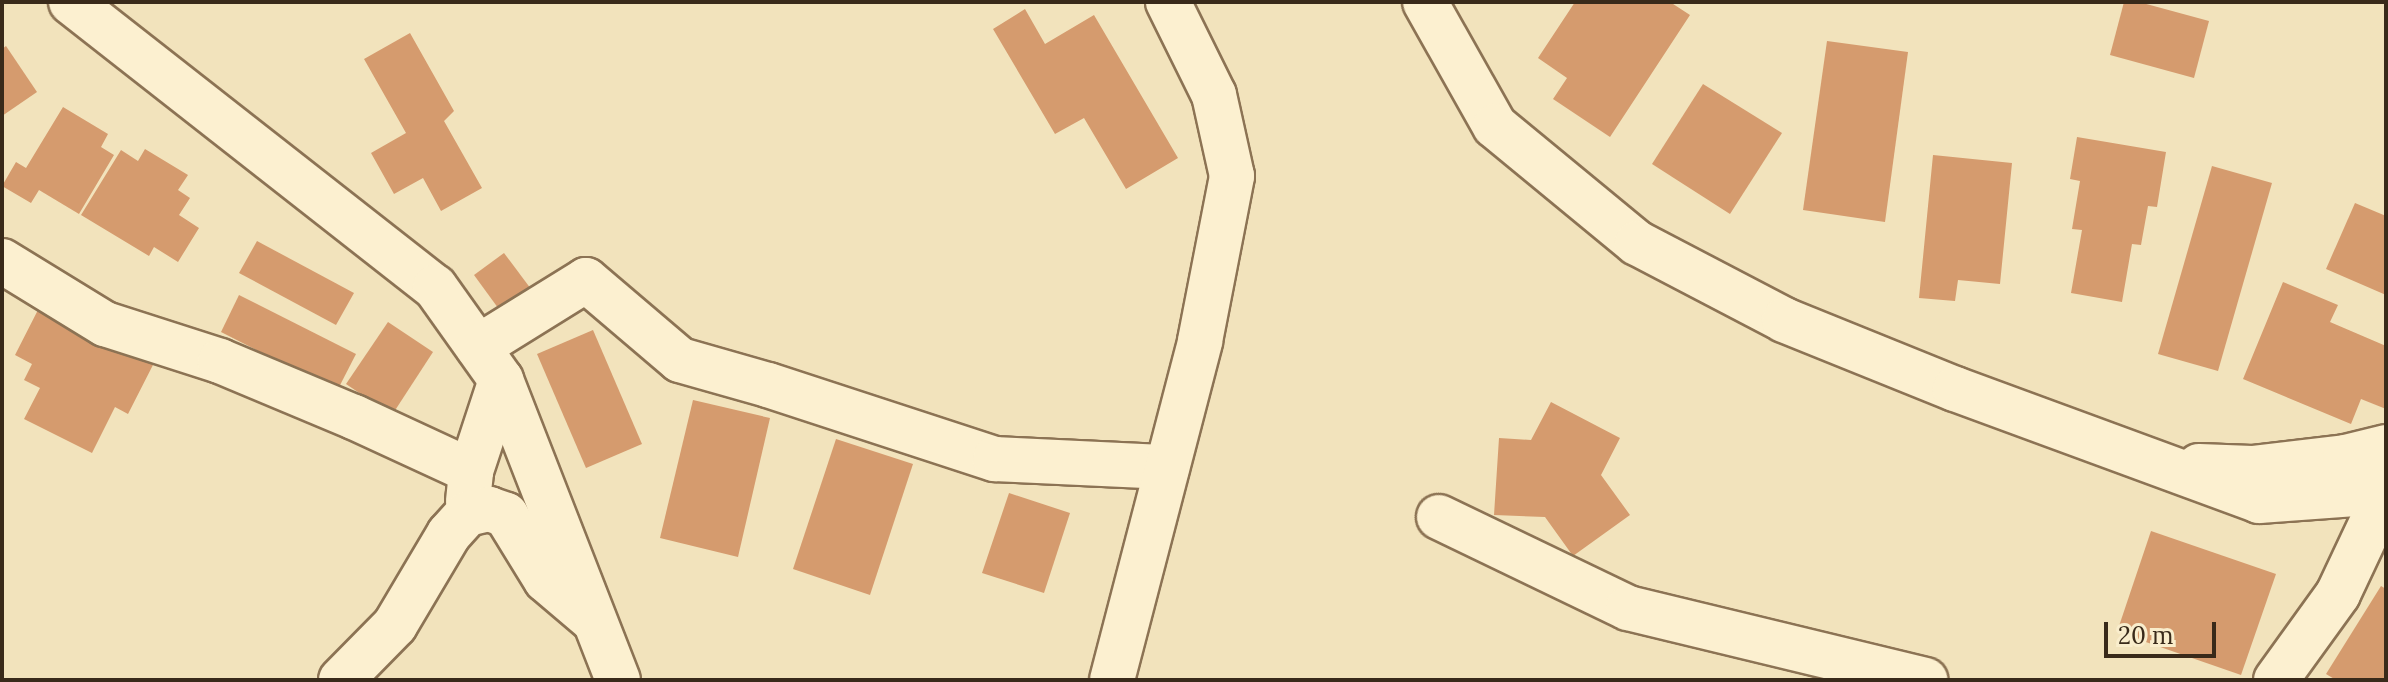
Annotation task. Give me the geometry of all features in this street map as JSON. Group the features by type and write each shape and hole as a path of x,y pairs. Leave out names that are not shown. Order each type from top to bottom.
{"street":[{"path":"71,2 435,287 490,364 618,680"},
{"path":"1112,680 1200,341 1232,176 1214,95 1168,2"},
{"path":"1425,2 1495,126 1637,243 1784,320 2259,501 2386,492 2338,594 2276,680"},
{"path":"2,261 105,324 233,366 471,471"},
{"path":"467,514 471,471 490,364 586,280 680,360 768,385 995,459 1167,467"},
{"path":"2157,464 2252,468 2345,457 2386,447"},
{"path":"341,680 395,625 449,534 467,514 489,509 506,515 546,580 596,622"},
{"path":"1439,517 1628,608 1925,680"}],"building":[{"path":"1575,2 1670,2 1690,15 1610,137 1553,99 1567,78 1538,58"},
{"path":"2124,2 2139,2 2209,21 2194,78 2110,55"},
{"path":"1025,9 1045,44 1094,15 1178,158 1126,189 1084,118 1055,134 993,29"},
{"path":"410,33 454,111 444,121 482,188 441,211 423,178 394,194 371,153 406,133 364,59"},
{"path":"1827,41 1908,52 1885,222 1803,210"},
{"path":"6,46 37,92 2,116 2,49"},
{"path":"1703,84 1782,133 1730,214 1652,164"},
{"path":"63,107 108,134 101,147 114,155 79,214 39,190 31,203 2,186 16,162 26,168"},
{"path":"2077,137 2166,152 2157,207 2148,206 2141,245 2132,244 2122,302 2071,293 2082,230 2072,229 2080,181 2070,179"},
{"path":"145,149 188,175 178,190 190,198 179,215 199,228 178,262 154,247 149,256 81,215 121,150 138,161"},
{"path":"1933,155 2012,163 2000,284 1958,280 1955,301 1919,298"},
{"path":"2212,166 2272,183 2218,371 2158,354"},
{"path":"2355,203 2386,216 2386,295 2326,269"},
{"path":"257,241 354,293 336,325 239,273"},
{"path":"504,253 531,289 501,312 474,275"},
{"path":"2283,282 2338,305 2330,322 2386,346 2386,409 2361,399 2351,424 2243,379"},
{"path":"239,295 356,354 337,391 221,332"},
{"path":"41,304 155,361 128,414 115,407 92,453 24,419 40,388 24,380 32,364 15,355"},
{"path":"388,322 433,352 392,415 346,384"},
{"path":"593,330 642,444 586,468 537,354"},
{"path":"693,400 770,418 738,557 660,538"},
{"path":"1551,402 1620,438 1601,475 1630,515 1573,556 1545,517 1494,515 1499,438 1531,440"},
{"path":"836,439 913,464 870,595 793,569"},
{"path":"1009,493 1070,513 1044,593 982,573"},
{"path":"2151,531 2276,574 2241,675 2117,632"},
{"path":"2381,586 2386,589 2386,680 2336,680 2326,674"}]}
